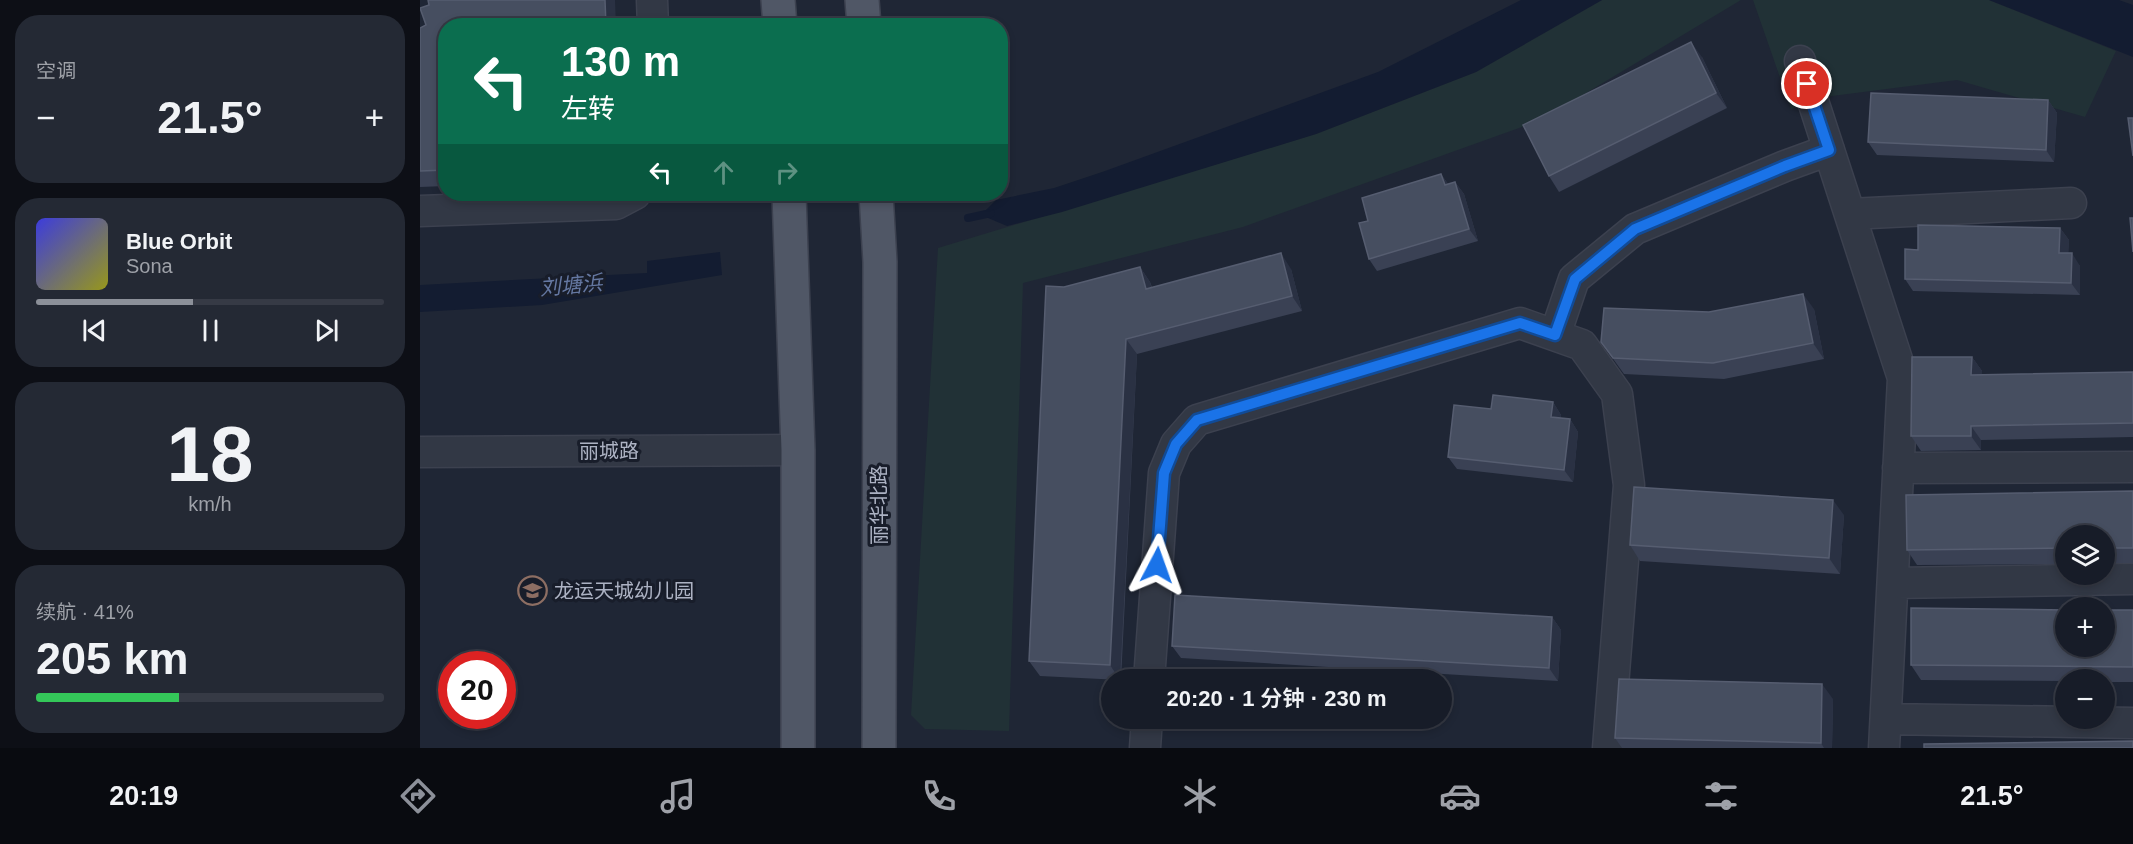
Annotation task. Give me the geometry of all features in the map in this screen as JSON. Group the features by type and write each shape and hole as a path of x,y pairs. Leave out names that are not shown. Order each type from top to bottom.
{"main road":[{"path":"778,0 779,18"},
{"path":"862,0 863,18"},
{"path":"789,201 798,450 798,748"},
{"name":"丽华北路","path":"877,207 880,262 879,748"}],"street":[{"path":"652,0 653,18"},
{"path":"1800,62 1903,378 1885,734 2133,723"},
{"path":"1555,335 1575,279 1635,229 1829,150"},
{"path":"420,211 616,204 622,201"},
{"path":"1850,214 2072,203"},
{"path":"1150,669 1164,473 1176,444 1197,420 1520,323 1582,345 1617,394 1629,485 1608,748"},
{"name":"丽城路","path":"420,452 798,450"},
{"path":"1898,468 2133,467"},
{"path":"1893,583 2133,579"},
{"path":"1145,748 1146,729"}],"shaded area":[{"path":"1602,0 1741,0 1541,120 1243,227 1023,283 1009,731 925,729 911,715 938,248 1316,134 1476,72"},
{"path":"1753,0 1989,0 2116,51 2085,117 1957,80 1832,96 1791,109"}],"water":[{"path":"1521,0 1602,0 1476,72 1316,134 1062,212 1007,226 981,215 995,201 1008,201 1008,198 1054,188 1105,171 1378,72"},
{"path":"1989,0 2119,0 2133,5 2133,57"},
{"name":"刘塘浜","path":"720,252 722,275 542,305 420,312 420,285 647,273 647,261"}],"building":[{"path":"428,0 605,0 606,18 438,18 438,170 420,171 420,28 426,25 420,8 429,5"},
{"path":"1691,42 1716,93 1549,176 1523,125"},
{"path":"1871,93 2048,100 2046,150 1868,142"},
{"path":"2128,118 2133,118 2133,156"},
{"path":"1441,174 1445,185 1455,182 1469,229 1369,259 1359,223 1368,221 1362,198"},
{"path":"2130,218 2133,218 2133,252"},
{"path":"1918,225 2060,228 2059,253 2072,253 2071,283 1905,279 1905,249 1918,250"},
{"path":"1281,253 1292,296 1126,339 1110,665 1029,661 1046,286 1064,287 1140,267 1146,289"},
{"path":"1803,294 1813,343 1713,363 1613,358 1601,342 1604,308 1709,312"},
{"path":"1912,357 1972,357 1971,375 2133,372 2133,423 1971,426 1971,436 1911,436"},
{"path":"1493,395 1553,402 1551,417 1570,419 1564,470 1448,457 1454,405 1491,409"},
{"path":"1634,487 1833,500 1829,558 1630,545"},
{"path":"2133,491 2133,548 2115,548 2115,525 2055,525 2055,548 1907,550 1906,495"},
{"path":"1175,595 1552,617 1549,668 1172,646"},
{"path":"1911,608 2055,610 2055,657 2115,657 2115,610 2133,610 2133,667 1911,665"},
{"path":"1619,679 1822,684 1821,743 1615,738"},
{"path":"2133,741 2133,748 1924,748 1924,744"}],"waterway":[{"path":"968,218 991,213"}],"place":[{"name":"龙运天城幼儿园","path":"533,591"}],"route":[{"path":"1157,565 1164,473 1176,444 1197,420 1520,323 1555,335 1575,279 1635,229 1829,150 1807,84"}]}
